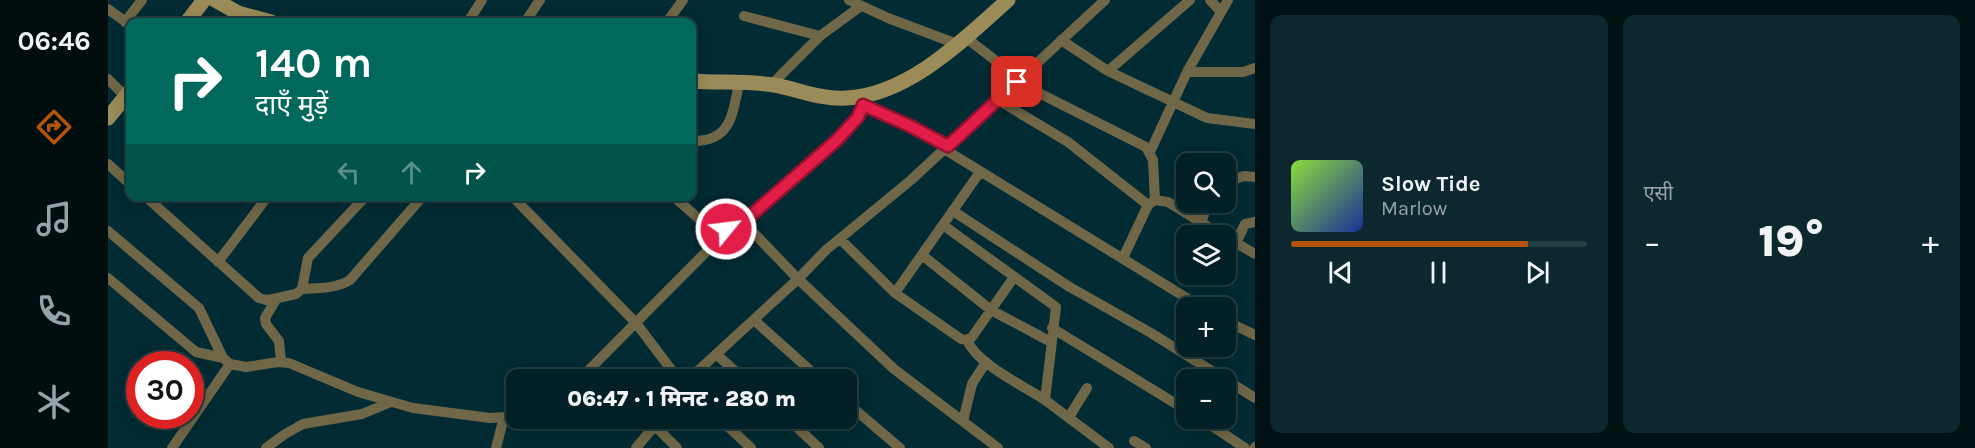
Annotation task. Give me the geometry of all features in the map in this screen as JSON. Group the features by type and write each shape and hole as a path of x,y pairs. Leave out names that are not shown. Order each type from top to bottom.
{"street":[{"path":"131,18 142,0"},
{"path":"190,18 204,0"},
{"path":"215,0 252,18"},
{"path":"471,18 482,0"},
{"path":"528,18 540,0"},
{"path":"670,18 683,0"},
{"path":"849,0 888,18 961,41 1009,71 1017,82 1146,147 1153,160 1151,203 1123,258"},
{"path":"711,233 740,225 837,140 858,117 866,100 927,68 1008,0"},
{"path":"700,369 798,279 826,250 946,147 1105,0"},
{"path":"1108,71 1190,0"},
{"path":"1210,0 1221,12"},
{"path":"1150,152 1188,72 1228,0"},
{"path":"771,85 820,36 861,6"},
{"path":"108,9 126,22"},
{"path":"744,16 820,36"},
{"path":"1061,40 1108,71 1207,118 1255,124"},
{"path":"1188,72 1243,72 1255,68"},
{"path":"108,79 126,92"},
{"path":"696,81 771,85 866,100 946,147 980,171 1185,297"},
{"path":"696,141 711,139 723,132 730,122 740,84"},
{"path":"108,118 126,96"},
{"path":"998,100 1068,142 1151,203 1168,202 1206,225"},
{"path":"108,164 126,180"},
{"path":"895,293 980,171"},
{"path":"1236,179 1244,176 1255,177"},
{"path":"151,201 259,298 266,300 296,294 302,289 342,285 350,280 419,201"},
{"path":"218,262 264,201"},
{"path":"302,289 308,258 361,201"},
{"path":"517,201 636,323 671,369"},
{"path":"590,369 707,251 713,240 708,226 679,201"},
{"path":"953,211 1068,286 1151,333 1255,398"},
{"path":"1201,222 1205,213"},
{"path":"1255,222 1245,224 1236,243 1255,254"},
{"path":"740,225 751,230 798,279 894,369 995,447"},
{"path":"943,225 1056,307 1045,399"},
{"path":"108,231 200,308 227,361"},
{"path":"840,239 895,293 961,339 967,340 972,337 1014,277"},
{"path":"922,255 991,310 1051,342"},
{"path":"108,278 196,352 246,367 289,363 358,392 413,408 490,418 504,417 496,448"},
{"path":"277,298 265,318 266,324 279,341 281,362"},
{"path":"754,320 809,369"},
{"path":"1236,326 1255,335"},
{"path":"1052,328 1176,404"},
{"path":"967,340 971,350 986,362 1045,399 1109,448"},
{"path":"716,354 733,369"},
{"path":"172,448 227,361"},
{"path":"963,421 972,384 986,362"},
{"path":"1069,417 1088,388"},
{"path":"266,448 303,424 362,414 392,402"},
{"path":"857,411 900,448"},
{"path":"636,448 652,429"},
{"path":"663,429 677,448"},
{"path":"731,429 751,448"},
{"path":"799,429 819,448"},
{"path":"1216,429 1245,448"},
{"path":"1134,441 1146,448"}],"route":[{"path":"726,229 740,225 837,140 858,117 863,105 948,146 1017,82"}]}
